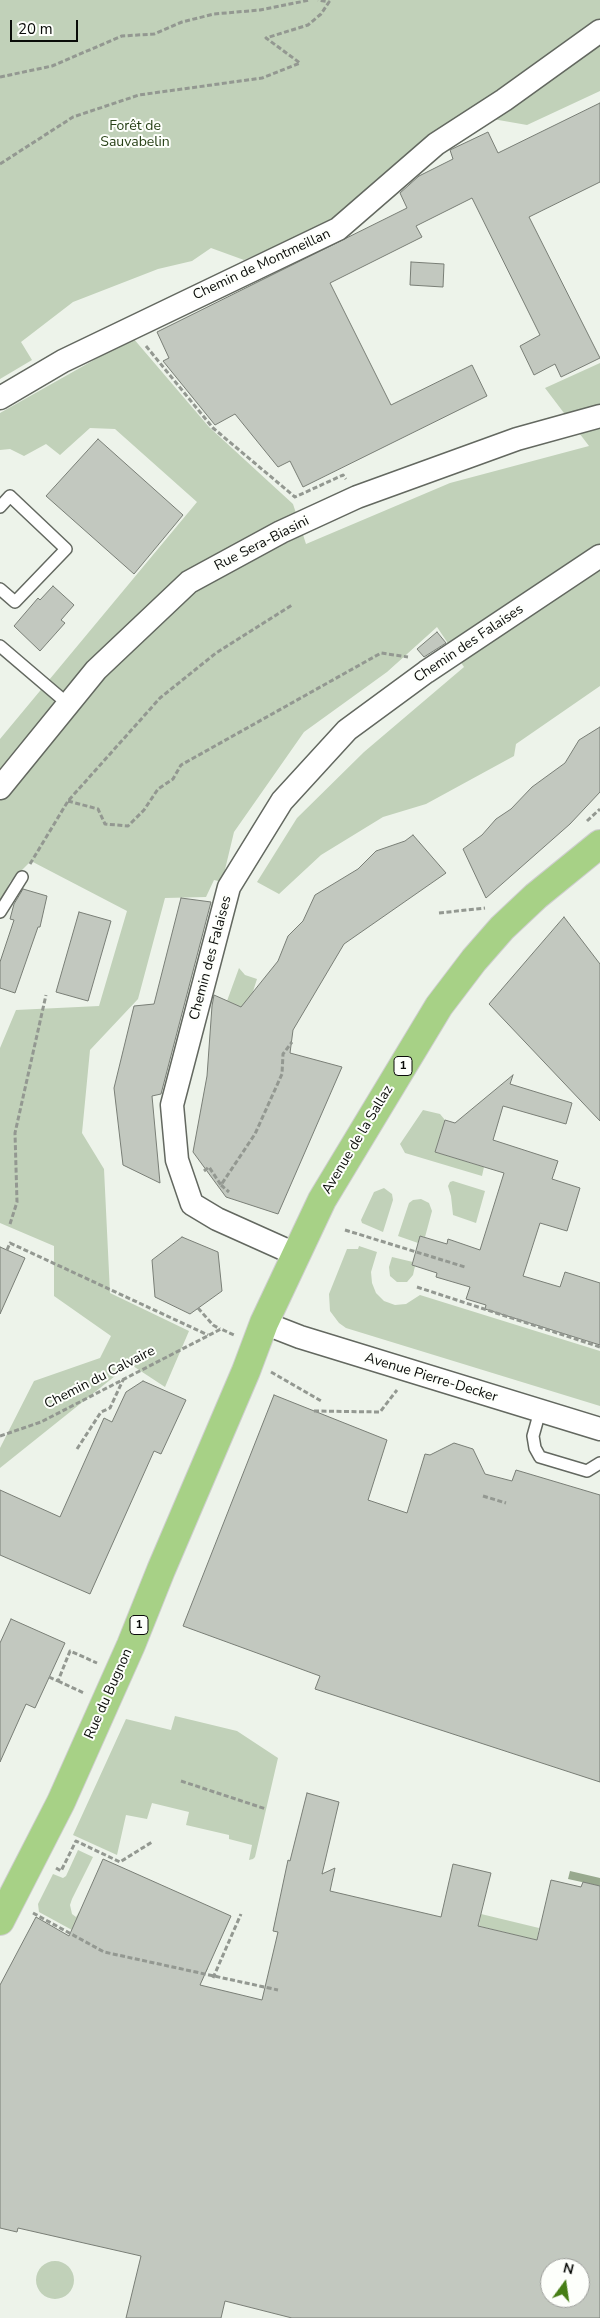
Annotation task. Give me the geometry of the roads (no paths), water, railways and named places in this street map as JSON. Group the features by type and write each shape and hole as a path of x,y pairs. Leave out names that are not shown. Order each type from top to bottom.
{"main road":[{"name":"Avenue de la Sallaz","path":"264,1323 322,1200 439,1006 502,928 536,896 593,833"},
{"name":"Rue du Bugnon","path":"0,1921 61,1802 131,1645 264,1323"}],"street":[{"name":"Chemin de Montmeillan","path":"0,398 63,361 338,229 436,144 504,100 600,31"},
{"name":"Rue Sera-Biasini","path":"0,788 96,670 189,582 281,532 357,497 517,439 600,416"},
{"name":"Chemin des Falaises","path":"295,1254 217,1219 192,1204 177,1160 172,1105 229,888 282,801 347,730 426,672 600,556"},
{"name":"Avenue Pierre-Decker","path":"264,1323 300,1337 600,1430"}],"lane":[{"path":"0,507 10,496 66,549 15,602 0,589"},
{"path":"0,646 68,704"},
{"path":"0,912 22,877"},
{"path":"540,1411 533,1436 535,1448 540,1457 578,1470 587,1471 600,1463"}],"park label":[{"name":"Forêt de Sauvabelin","path":"135,136"}]}
